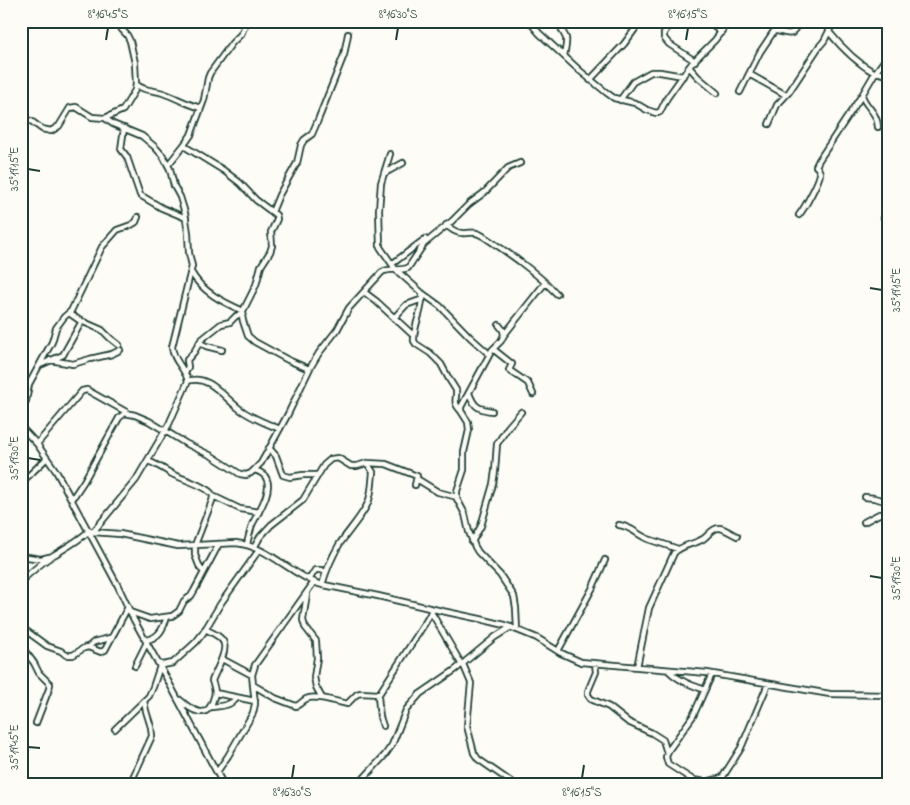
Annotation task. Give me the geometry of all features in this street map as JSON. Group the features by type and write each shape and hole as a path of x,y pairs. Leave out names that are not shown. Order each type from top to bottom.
{"street":[{"path":"21,118 50,131 59,126 68,110 72,107 92,117 105,118 123,110 136,84 135,63 127,35 114,21"},
{"path":"168,165 191,135 201,108 210,73 241,34 247,21"},
{"path":"560,21 566,41 564,56"},
{"path":"590,80 624,44 641,21"},
{"path":"672,21 664,33 664,38 669,44 695,61"},
{"path":"709,21 721,33"},
{"path":"530,22 539,33 590,80 614,98 635,103 646,110 659,113 689,67 730,21"},
{"path":"740,92 760,52 774,31 786,34 792,33 800,21"},
{"path":"822,21 861,65 889,77"},
{"path":"769,124 777,105 790,92 824,41 834,21"},
{"path":"272,212 297,163 301,145 312,134 318,120 344,55 348,34"},
{"path":"799,214 804,209 814,190 820,171 816,166 819,160 889,54"},
{"path":"689,67 693,73 717,93"},
{"path":"620,100 633,82 651,72 683,76"},
{"path":"749,74 786,95"},
{"path":"136,84 143,89 164,94 201,108"},
{"path":"862,95 876,116 878,127"},
{"path":"21,582 34,569 90,531 132,486 165,430 188,381 185,373 174,358 172,347 192,272 186,218 180,197 174,186 168,165 155,147 142,136 113,124 105,118"},
{"path":"124,128 121,149 127,157 140,195 162,208 186,218"},
{"path":"184,146 223,170 240,183 256,200 276,214 277,219 271,232 272,246 261,266 256,285 243,312 243,321 248,336 255,342 309,369"},
{"path":"390,154 380,189 380,247 396,270 423,296 440,306 489,354"},
{"path":"385,173 403,163"},
{"path":"37,444 80,393 85,390 129,413 149,421 240,474 248,475 255,470 269,448 309,369 337,330 349,308 382,272 408,268 424,244 485,192 508,168 520,163"},
{"path":"884,218 889,212"},
{"path":"21,408 26,401 29,384 52,342 56,328 73,307 102,247 117,230 136,222 138,217"},
{"path":"446,225 461,234 477,232 511,254 557,294"},
{"path":"392,264 439,231"},
{"path":"192,272 210,294 243,312"},
{"path":"461,411 462,405 489,354 545,283"},
{"path":"364,292 414,336"},
{"path":"394,318 406,305 423,296"},
{"path":"423,296 414,341 441,364 456,390 455,404 468,422 469,430 464,452 464,470 457,491 457,497 466,516 468,532 472,542 478,552 500,575 514,596 517,630"},
{"path":"185,373 188,367 187,360 200,342 221,324 230,322 243,312"},
{"path":"50,360 73,364 112,354 120,347 102,330 69,313"},
{"path":"40,365 63,355 82,321"},
{"path":"499,325 504,335"},
{"path":"200,342 206,346 222,350"},
{"path":"493,349 512,364 509,370 528,383 533,394"},
{"path":"188,381 194,379 214,386 243,412 280,429"},
{"path":"469,393 476,406 492,412"},
{"path":"472,542 481,526 493,484 496,471 497,444 521,412"},
{"path":"71,498 89,473 119,418 124,413 129,413"},
{"path":"21,426 37,444 56,471 90,531 129,610 223,784"},
{"path":"269,448 276,456 283,475 290,477 318,475"},
{"path":"21,483 47,458"},
{"path":"160,665 172,664 196,642 257,549 260,537 271,525 303,500 324,465 331,459 342,460 351,466 368,463 386,464 417,476 416,485"},
{"path":"148,461 205,489 213,496 240,509 258,512"},
{"path":"322,585 326,572 339,546 368,503 373,472 368,463"},
{"path":"246,545 268,490 268,481 262,473 255,470"},
{"path":"417,480 438,492 457,497"},
{"path":"204,572 200,568 195,556 195,545 213,496"},
{"path":"865,498 889,502"},
{"path":"864,522 878,514 889,514"},
{"path":"619,525 632,529 650,540 678,549"},
{"path":"636,667 649,608 674,553 682,546 695,544 717,528 722,528 737,536"},
{"path":"90,531 120,534 178,546 236,543 246,545 257,549 311,581 322,585 378,596 432,611 480,618 511,627 537,638 570,658 581,662 712,674 830,694 889,695"},
{"path":"129,610 150,619 172,616 179,611 184,601 194,591 219,544"},
{"path":"21,556 41,559 52,556"},
{"path":"558,651 592,590 605,560"},
{"path":"322,698 316,687 314,677 317,658 316,641 305,627 303,620 307,592 316,570 326,572"},
{"path":"217,772 253,713 255,701 252,675 255,665 307,592"},
{"path":"88,647 103,651 129,610"},
{"path":"432,611 471,682 467,726 474,753 478,759 514,784"},
{"path":"383,726 380,717 379,694 432,611"},
{"path":"134,666 146,641 160,634 167,617"},
{"path":"21,627 47,646 66,655 73,655 94,642 110,638"},
{"path":"358,784 392,746 406,710 420,694 511,627"},
{"path":"176,697 197,712 207,711 210,707 215,693 212,681 222,659 225,645 224,641 206,629"},
{"path":"21,646 39,673 50,684 36,723"},
{"path":"222,659 252,675"},
{"path":"596,664 596,672 588,691 590,699 609,707 628,722 663,740 668,764 693,780 706,782 722,778"},
{"path":"115,729 151,693 160,665"},
{"path":"668,670 674,677 705,690"},
{"path":"667,753 693,716 712,674"},
{"path":"719,784 741,748 768,684"},
{"path":"253,685 275,698 296,706 310,698 322,698 347,704 357,694 379,694"},
{"path":"215,693 255,701"},
{"path":"210,707 229,705 237,698"},
{"path":"130,784 152,736 144,701"},
{"path":"21,734 24,754 23,784"}]}
